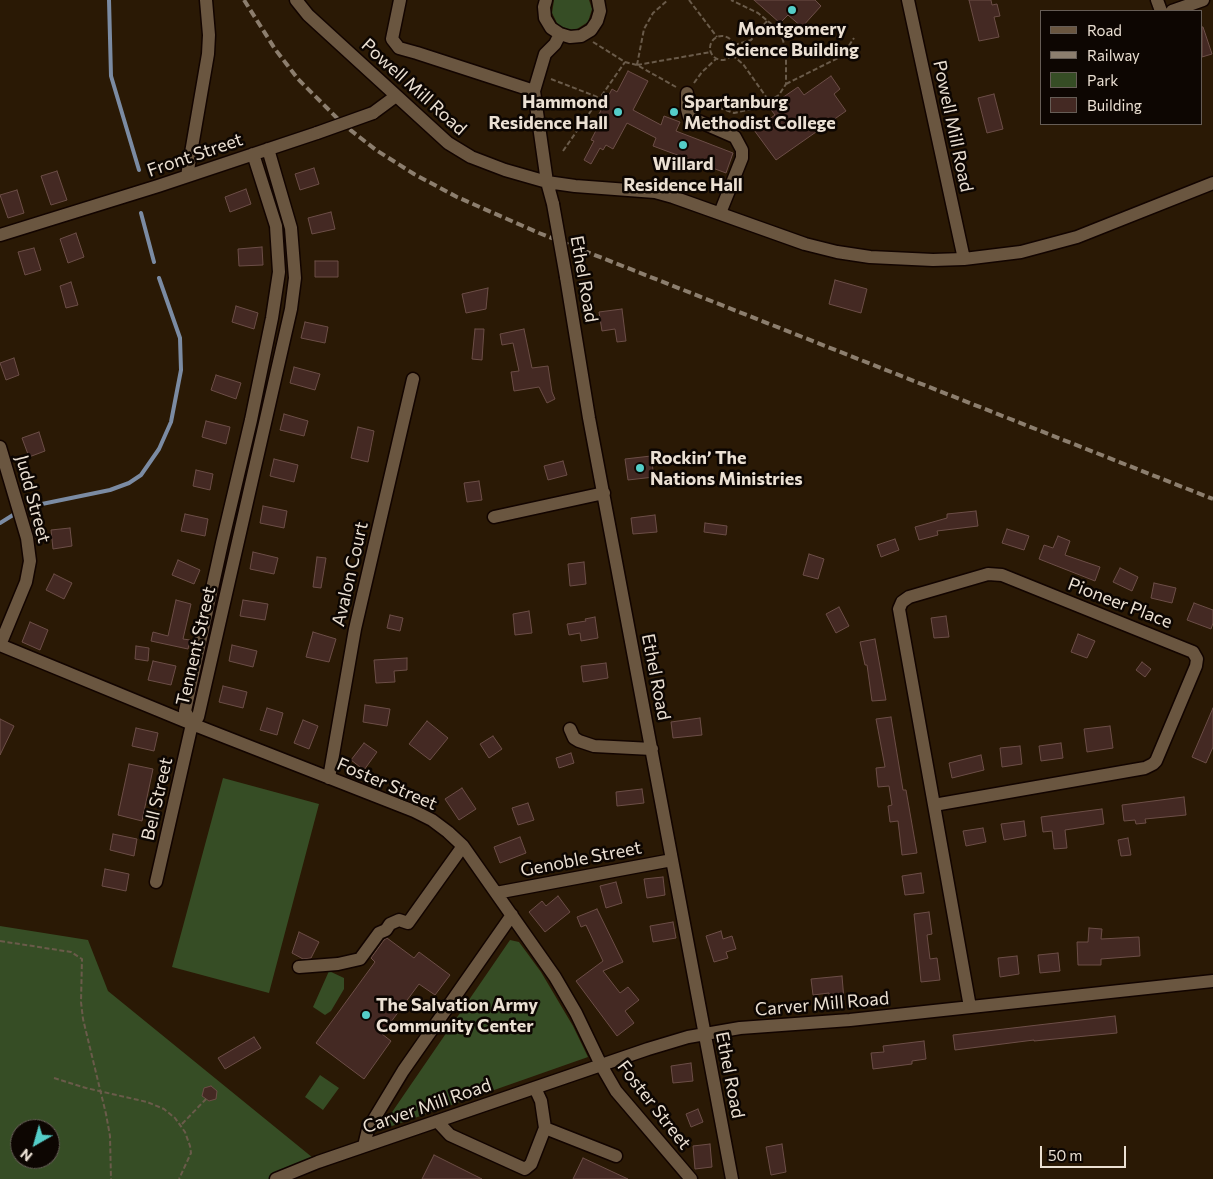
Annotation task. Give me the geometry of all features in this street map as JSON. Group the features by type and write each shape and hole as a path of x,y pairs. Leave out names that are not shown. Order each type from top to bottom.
{"street":[{"path":"187,176 207,64 209,35 206,0"},
{"name":"Powell Mill Road","path":"296,0 308,15 396,96 448,143 459,150 505,170 548,182 655,192 691,202 805,244 837,252 870,257 933,260 964,260 1021,252 1077,237 1213,183"},
{"path":"400,0 392,40 399,48 534,91 545,54 555,44 560,34"},
{"path":"546,0 544,8 545,18 551,28 560,34 570,37 581,36 591,30 597,21 600,11 598,0"},
{"name":"Powell Mill Road","path":"908,0 964,260"},
{"path":"1175,10 1204,0"},
{"name":"Ethel Road","path":"534,91 589,418 732,1179"},
{"path":"687,93 689,117 735,137 742,150 742,158 720,214"},
{"name":"Front Street","path":"0,235 317,133 373,113 396,96"},
{"name":"Tennent Street","path":"253,154 276,226 279,272 272,318 251,420 185,711 192,724 198,718 291,308 295,278 291,228 268,148"},
{"name":"Avalon Court","path":"329,778 355,629 413,379"},
{"name":"Judd Street","path":"0,447 27,538 30,561 26,582 0,645"},
{"path":"494,517 604,493"},
{"name":"Pioneer Place","path":"934,805 1149,766 1156,761 1196,666 1197,659 1193,652 1002,576 988,574 980,576 909,597 902,602 899,609 899,617 970,1008"},
{"name":"Foster Street","path":"0,645 432,820 448,832 463,846 566,995 616,1091 691,1179"},
{"name":"Bell Street","path":"156,882 192,724"},
{"path":"570,729 574,738 594,746 652,748"},
{"path":"299,966 338,964 360,959 379,933 383,932 390,924 398,920 408,923 463,846"},
{"name":"Genoble Street","path":"496,893 672,860"},
{"path":"364,1146 368,1130 403,1071 512,915"},
{"name":"Carver Mill Road","path":"276,1179 318,1162 648,1049 704,1034 749,1027 850,1020 1213,981"},
{"path":"437,1121 450,1135 525,1169 531,1164 545,1128 541,1101 535,1088"},
{"path":"545,1128 616,1156"}],"path":[{"path":"637,65 644,29 653,13 668,0"},
{"path":"688,0 717,37"},
{"path":"731,0 737,1 758,13 780,31 786,50 786,84"},
{"path":"734,45 751,40 767,20"},
{"path":"586,33 592,42 626,62 637,65 708,104 734,113 756,108 779,95 786,84 842,56 854,38"},
{"path":"717,37 728,37 734,45 732,55 725,60 716,58 711,52 711,44 717,37"},
{"path":"637,65 695,53 711,52"},
{"path":"732,55 743,64 769,101"},
{"path":"687,93 702,72 716,58"},
{"path":"563,151 626,62"},
{"path":"539,75 600,98"},
{"path":"0,941 71,952 80,956 83,963 81,1002 83,1019 110,1136 112,1179"},
{"path":"54,1078 101,1092 147,1102 164,1109 181,1125 188,1140 191,1153 179,1179"},
{"path":"181,1125 206,1099"}],"green space":[{"path":"554,0 589,0 592,9 588,22 577,29 570,30 558,25 552,13"},
{"path":"223,778 319,804 269,993 172,967"},
{"path":"0,926 88,940 108,991 318,1162 276,1179 0,1179"},
{"path":"510,940 519,942 541,972 573,1026 588,1057 389,1127 388,1118"},
{"path":"329,971 344,978 344,989 331,1011 325,1015 313,1007"},
{"path":"320,1075 339,1088 323,1110 305,1097"}],"building":[{"name":"Montgomery Science Building","path":"754,0 815,0 821,6 802,27 788,15 780,23"},
{"path":"969,0 991,0 992,5 997,4 1000,16 994,17 999,37 979,41"},
{"path":"1203,27 1212,54 1203,57"},
{"path":"628,71 648,81 633,110 661,125 664,116 680,122 676,131 733,153 726,173 653,146 656,138 627,123 613,149 606,145 603,150 600,148 591,164 584,160 594,141 591,140 603,117 599,114 612,89 617,92"},
{"path":"831,76 840,89 834,94 846,111 776,160 754,130 775,115 769,107 798,87 804,95"},
{"path":"994,94 1003,129 987,133 978,98"},
{"path":"314,168 319,184 300,190 295,174"},
{"path":"57,171 67,200 51,205 41,176"},
{"path":"246,189 251,204 230,212 225,197"},
{"path":"17,190 24,213 8,218 0,195"},
{"path":"331,212 335,229 312,234 308,218"},
{"path":"76,233 84,257 68,263 60,239"},
{"path":"262,247 263,265 239,266 238,249"},
{"path":"34,248 41,270 25,275 18,252"},
{"path":"315,261 338,261 338,277 315,277"},
{"path":"835,280 867,289 861,313 829,304"},
{"path":"71,282 78,305 66,308 60,286"},
{"path":"488,288 486,309 466,313 462,294"},
{"path":"236,306 258,313 254,329 232,322"},
{"path":"622,309 626,341 617,342 615,329 602,331 599,312"},
{"path":"305,322 328,327 325,343 301,338"},
{"path":"475,329 484,329 482,360 472,359"},
{"path":"524,329 532,368 548,366 555,399 547,403 539,387 514,391 511,372 519,371 513,343 502,345 500,334"},
{"path":"14,358 19,375 6,380 0,363"},
{"path":"294,367 320,374 315,390 290,383"},
{"path":"216,375 241,383 236,399 211,390"},
{"path":"284,414 308,421 304,436 280,430"},
{"path":"206,421 230,427 226,444 202,437"},
{"path":"358,427 374,431 368,462 351,458"},
{"path":"39,432 45,451 29,457 22,438"},
{"name":"Rockin’ The Nations Ministries","path":"651,456 654,477 628,480 625,459"},
{"path":"274,459 298,465 294,482 270,476"},
{"path":"563,461 567,475 548,480 544,466"},
{"path":"196,470 213,474 210,490 193,486"},
{"path":"479,481 482,500 467,502 464,483"},
{"path":"263,506 287,511 284,528 260,523"},
{"path":"976,511 978,526 937,531 938,535 919,540 915,527 947,518 947,514"},
{"path":"185,514 208,519 205,536 181,531"},
{"path":"655,515 657,532 633,534 631,518"},
{"path":"705,523 727,526 726,535 704,532"},
{"path":"70,528 72,546 53,549 51,530"},
{"path":"1007,529 1029,536 1024,550 1002,543"},
{"path":"1058,536 1070,541 1065,555 1100,567 1095,581 1039,559 1044,545 1053,548"},
{"path":"895,539 899,550 881,557 877,545"},
{"path":"253,552 278,558 274,574 250,569"},
{"path":"809,554 824,559 818,579 803,575"},
{"path":"317,557 326,558 321,588 313,587"},
{"path":"178,560 200,570 194,584 172,575"},
{"path":"584,562 586,584 570,586 568,564"},
{"path":"1120,568 1138,577 1132,591 1113,582"},
{"path":"54,574 72,583 64,599 46,590"},
{"path":"1154,583 1176,588 1172,603 1151,598"},
{"path":"176,600 191,604 183,639 190,640 188,649 151,641 153,632 168,636"},
{"path":"243,600 268,604 265,620 240,616"},
{"path":"1194,603 1213,610 1211,629 1187,620"},
{"path":"839,607 849,626 836,633 826,614"},
{"path":"529,611 532,633 515,635 513,614"},
{"path":"390,615 403,618 400,631 387,628"},
{"path":"946,616 949,637 934,638 931,618"},
{"path":"595,617 598,638 581,641 580,633 569,635 567,624 586,621 585,619"},
{"path":"30,622 48,630 40,650 22,642"},
{"path":"313,632 336,639 329,662 306,657"},
{"path":"1078,634 1095,641 1087,658 1071,652"},
{"path":"875,639 886,700 872,701 867,665 865,665 860,642"},
{"path":"232,645 257,651 253,667 229,661"},
{"path":"136,646 149,648 148,661 135,659"},
{"path":"407,658 407,670 394,671 395,682 376,683 374,660"},
{"path":"153,661 176,666 171,685 148,680"},
{"path":"1142,662 1151,669 1145,677 1136,670"},
{"path":"606,663 608,678 583,682 581,666"},
{"path":"223,686 247,692 243,708 219,702"},
{"path":"365,705 390,709 387,726 363,722"},
{"path":"267,708 283,713 277,735 260,730"},
{"path":"1213,708 1213,747 1206,763 1192,757"},
{"path":"891,717 903,790 906,790 917,853 902,855 898,821 890,822 888,806 892,805 889,786 878,787 876,768 885,767 876,719"},
{"path":"700,718 702,735 673,738 671,722"},
{"path":"0,719 14,726 0,755"},
{"path":"303,720 318,726 309,749 294,743"},
{"path":"427,721 448,738 430,760 409,744"},
{"path":"1110,726 1113,748 1087,752 1084,729"},
{"path":"136,728 158,733 154,751 132,746"},
{"path":"493,736 502,749 489,758 480,744"},
{"path":"364,743 377,752 364,770 351,760"},
{"path":"1061,743 1063,758 1041,761 1039,746"},
{"path":"1020,746 1022,764 1002,767 1000,748"},
{"path":"571,753 574,763 559,768 556,758"},
{"path":"981,755 984,770 952,778 949,763"},
{"path":"129,764 153,769 142,821 118,815"},
{"path":"462,788 476,809 459,820 445,799"},
{"path":"642,789 644,803 617,806 616,792"},
{"path":"1184,797 1186,815 1145,819 1146,823 1136,824 1135,820 1124,821 1122,805"},
{"path":"528,803 534,820 518,825 512,808"},
{"path":"1102,809 1104,824 1065,830 1067,848 1054,849 1052,831 1043,832 1041,817"},
{"path":"1024,821 1026,836 1004,840 1001,824"},
{"path":"983,828 986,842 966,846 963,831"},
{"path":"113,834 137,839 134,856 110,850"},
{"path":"520,837 526,853 500,863 494,847"},
{"path":"1128,838 1131,855 1121,856 1118,840"},
{"path":"105,869 129,874 126,891 102,886"},
{"path":"921,873 924,893 905,895 902,876"},
{"path":"663,877 665,895 647,898 644,879"},
{"path":"616,882 622,903 606,908 600,886"},
{"path":"558,896 570,912 545,932 529,912 542,901 546,906"},
{"path":"597,909 623,962 603,971 620,993 628,987 639,1000 625,1011 634,1023 617,1036 576,981 603,961 586,925 581,927 577,917"},
{"path":"929,912 932,934 927,935 930,959 937,958 940,980 921,982 914,914"},
{"path":"673,922 676,938 653,942 650,926"},
{"path":"1089,928 1102,929 1101,939 1139,937 1140,956 1101,959 1101,965 1078,965 1077,942 1088,942"},
{"path":"721,931 723,939 732,936 736,949 726,952 728,958 714,962 706,936"},
{"path":"299,932 319,942 311,958 303,959 292,953"},
{"name":"The Salvation Army Community Center","path":"387,938 414,958 419,952 450,975 435,995 419,984 382,1034 391,1041 364,1079 316,1043 375,962 371,958"},
{"path":"1058,953 1060,971 1040,973 1038,955"},
{"path":"1017,956 1019,974 1000,977 998,958"},
{"path":"842,976 844,1000 830,1001 829,993 813,995 811,979"},
{"path":"1115,1016 1117,1033 1034,1040 955,1050 953,1035"},
{"path":"254,1037 261,1048 225,1069 218,1058"},
{"path":"924,1041 926,1059 912,1061 912,1064 873,1069 871,1053 884,1052 883,1046"},
{"path":"691,1063 693,1081 673,1083 671,1066"},
{"path":"211,1086 217,1091 216,1099 209,1101 202,1096 204,1088"},
{"path":"698,1109 703,1122 691,1127 686,1114"},
{"path":"710,1144 712,1167 695,1169 693,1146"},
{"path":"782,1144 786,1172 771,1175 766,1147"},
{"path":"434,1155 482,1179 422,1179"},
{"path":"583,1158 628,1179 573,1179"}],"waterway":[{"path":"109,0 111,76 139,170"},
{"path":"141,213 154,262"},
{"path":"37,505 110,490 129,483 141,475 159,449 171,422 181,370 180,338 159,278"},
{"path":"0,523 13,515"}],"railway":[{"path":"244,0 275,49 298,79 344,125 376,150 414,174 457,197 539,233 1213,499"}],"place":[{"name":"Montgomery Science Building","path":"792,10"},
{"name":"Hammond Residence Hall","path":"618,112"},
{"name":"Spartanburg Methodist College","path":"674,112"},
{"name":"Willard Residence Hall","path":"683,145"},
{"name":"Rockin’ The Nations Ministries","path":"640,468"},
{"name":"The Salvation Army Community Center","path":"366,1015"}]}
